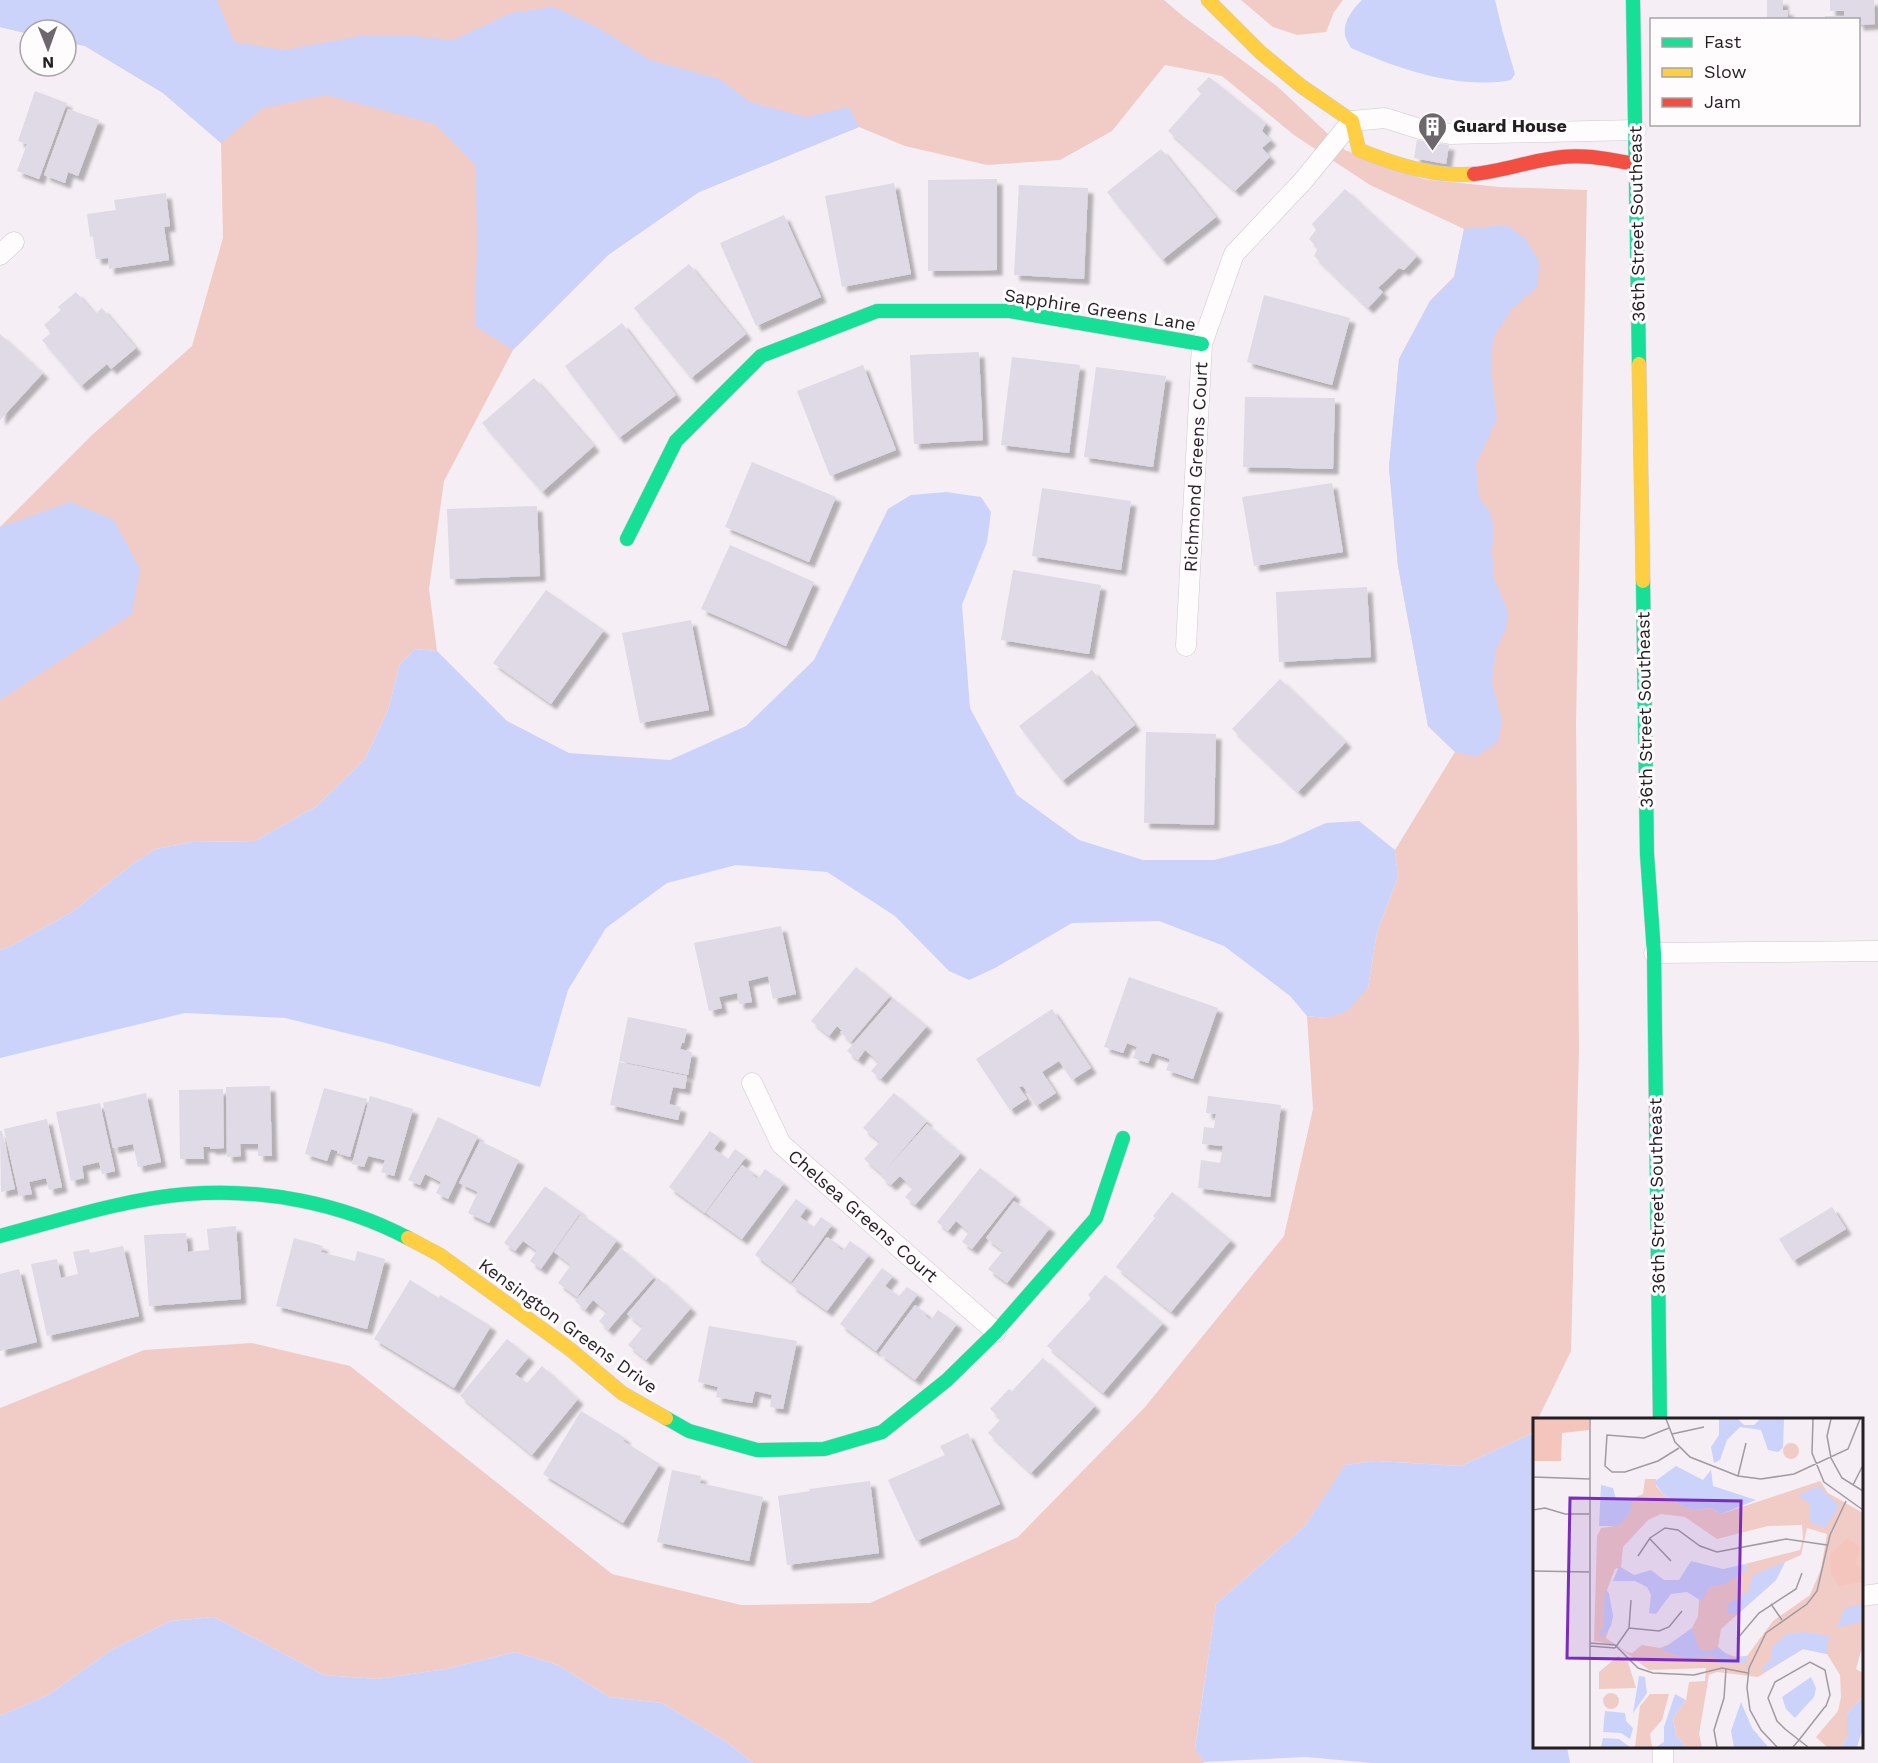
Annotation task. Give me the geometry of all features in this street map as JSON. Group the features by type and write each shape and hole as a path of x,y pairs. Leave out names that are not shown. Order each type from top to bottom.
{"street":[{"path":"1208,0 1268,58 1301,86 1352,121 1386,118 1420,129 1450,134 1636,130"},
{"name":"36th Street Southeast","path":"1633,0 1647,842 1654,953 1660,1418"},
{"path":"1352,121 1359,150 1403,166 1432,173 1479,173 1543,159 1573,156 1636,164"},
{"name":"Richmond Greens Court","path":"1186,646 1202,344 1234,254 1303,181 1352,121"},
{"name":"Sapphire Greens Lane","path":"627,539 676,441 761,356 877,311 1010,311 1202,344"},
{"path":"1654,953 1878,951"},
{"name":"Chelsea Greens Court","path":"752,1083 781,1144 996,1332"},
{"name":"Kensington Greens Drive","path":"0,1236 125,1204 187,1194 252,1193 310,1201 383,1225 440,1255 572,1350 622,1393 689,1431 757,1450 824,1449 882,1432 947,1380 996,1332 1096,1218 1124,1138"},
{"path":"1863,1596 1878,1594"}],"shaded area":[{"path":"0,0 1164,0 1278,87 1345,150 1423,179 1499,187 1587,190 1576,722 1579,1049 1571,1351 1538,1418 1533,1418 1531,1434 1461,1466 1377,1461 1346,1465 1305,1526 1216,1604 1195,1748 1203,1763 753,1763 728,1743 662,1703 609,1697 558,1665 515,1652 446,1669 377,1679 324,1675 214,1617 171,1621 113,1649 48,1695 0,1716 0,1408 144,1350 252,1343 350,1366 612,1574 741,1605 870,1603 1018,1537 1145,1407 1284,1236 1313,1109 1307,1016 1326,1018 1368,988 1377,932 1398,877 1395,850 1455,752 1428,726 1398,566 1389,467 1399,359 1430,301 1454,277 1464,229 1370,185 1294,135 1222,76 1165,65 1112,131 1060,160 987,165 905,146 859,127 699,192 608,255 513,350 444,481 429,589 437,651 415,649 400,664 388,710 365,759 317,806 255,841 192,842 156,849 134,863 72,912 0,950 0,527 92,435 192,346 223,238 221,143 163,93 85,46 78,45 78,18 18,18 18,31 0,27"},
{"path":"1241,0 1343,0 1334,12 1326,32 1297,35 1273,27"}],"water":[{"path":"0,0 217,0 234,42 284,50 365,35 404,35 453,40 511,13 554,7 597,27 650,60 720,79 750,102 806,117 849,107 859,127 699,192 608,255 513,350 475,326 476,166 435,124 326,95 263,108 221,143 163,93 85,46 78,45 78,18 18,18 18,31 0,27"},
{"path":"1362,0 1495,0 1515,74 1511,80 1491,82 1450,80 1409,70 1351,48 1345,36 1346,24"},
{"path":"1506,225 1525,238 1539,261 1538,286 1512,309 1493,338 1491,369 1497,420 1476,464 1479,497 1491,514 1494,532 1492,551 1494,578 1508,612 1506,629 1496,650 1492,682 1502,721 1498,742 1476,757 1455,752 1428,726 1398,566 1389,467 1399,359 1430,301 1454,277 1464,229"},
{"path":"946,492 981,497 991,512 987,542 962,605 970,708 1017,795 1079,840 1143,860 1214,860 1281,843 1326,823 1359,821 1395,850 1398,877 1377,932 1368,988 1346,1012 1326,1018 1307,1016 1290,996 1224,946 1159,921 1072,923 995,968 969,980 949,971 895,916 827,872 736,865 667,883 606,928 568,990 540,1087 386,1043 285,1018 185,1013 0,1058 0,950 72,912 134,863 156,849 192,842 255,841 317,806 365,759 388,710 400,664 415,649 437,651 507,721 569,753 670,760 746,726 814,660 888,509 911,495"},
{"path":"70,502 114,520 140,569 132,614 0,700 0,527"},
{"path":"1531,1434 1533,1437 1533,1748 1567,1748 1570,1763 1372,1763 1306,1757 1204,1762 1195,1749 1216,1604 1305,1526 1345,1465 1377,1461 1461,1466"},
{"path":"214,1617 324,1675 377,1679 446,1669 515,1652 558,1665 609,1697 662,1703 728,1743 753,1763 0,1763 0,1716 48,1695 113,1649 171,1621"}],"building":[{"path":"1767,0 1783,0 1783,10 1788,10 1788,18 1767,18"},
{"path":"1830,0 1874,0 1875,24 1860,25 1860,18 1825,18 1825,16 1844,16 1844,11 1830,11"},
{"path":"1209,77 1266,123 1262,131 1271,140 1262,148 1270,157 1235,191 1168,131 1201,94 1197,89"},
{"path":"35,91 67,103 39,179 17,171 27,144 18,141"},
{"path":"68,109 99,120 78,176 68,172 65,183 44,175"},
{"name":"Guard House","path":"1417,140 1449,145 1446,164 1414,158"},
{"path":"1161,149 1216,217 1162,260 1107,192"},
{"path":"997,179 997,270 928,271 928,180"},
{"path":"894,183 911,274 842,287 825,196"},
{"path":"1019,185 1088,188 1084,279 1014,275"},
{"path":"1345,189 1417,256 1404,270 1399,268 1378,288 1383,292 1368,308 1314,256 1318,248 1309,239 1316,230 1312,224"},
{"path":"166,193 170,226 164,227 169,260 109,269 108,258 96,259 87,214 116,210 114,200"},
{"path":"784,215 821,297 756,326 720,243"},
{"path":"689,264 746,334 691,378 634,308"},
{"path":"76,292 95,314 102,308 136,348 111,369 107,364 81,386 42,340 51,333 44,325 61,310 58,307"},
{"path":"1264,295 1350,318 1332,385 1247,362"},
{"path":"622,323 676,395 619,438 565,366"},
{"path":"0,334 43,373 0,420"},
{"path":"979,352 983,440 914,444 910,355"},
{"path":"1012,357 1080,365 1069,453 1001,445"},
{"path":"863,365 896,450 830,476 797,391"},
{"path":"1096,367 1166,376 1153,467 1084,457"},
{"path":"534,378 594,446 542,492 482,423"},
{"path":"1245,397 1335,398 1333,469 1243,467"},
{"path":"752,462 836,497 809,562 725,527"},
{"path":"1332,483 1343,552 1254,566 1242,497"},
{"path":"1042,488 1131,501 1121,570 1032,556"},
{"path":"537,506 540,576 450,579 447,509"},
{"path":"730,545 814,582 786,646 701,609"},
{"path":"1013,570 1101,585 1089,654 1001,640"},
{"path":"1367,587 1371,657 1279,662 1276,592"},
{"path":"546,590 604,630 551,704 493,663"},
{"path":"691,620 709,710 640,723 622,633"},
{"path":"1092,670 1135,725 1062,781 1019,726"},
{"path":"1280,679 1346,742 1298,792 1232,729"},
{"path":"1146,732 1216,734 1214,825 1144,823"},
{"path":"781,926 796,994 773,999 768,976 748,981 752,1002 739,1004 737,993 719,997 722,1008 709,1011 694,943"},
{"path":"856,967 890,996 851,1042 837,1026 829,1036 811,1021"},
{"path":"1129,977 1218,1008 1193,1079 1166,1070 1170,1059 1152,1053 1148,1063 1133,1058 1137,1047 1127,1043 1123,1053 1104,1047"},
{"path":"893,998 927,1026 881,1079 871,1071 879,1062 865,1050 858,1060 847,1051"},
{"path":"1052,1009 1091,1068 1072,1080 1059,1061 1042,1072 1056,1093 1036,1106 1023,1086 1019,1087 1027,1099 1010,1110 976,1059"},
{"path":"628,1017 687,1029 680,1049 692,1052 688,1075 619,1061"},
{"path":"619,1062 687,1076 685,1089 673,1087 669,1104 681,1107 678,1120 610,1105"},
{"path":"270,1086 272,1156 258,1156 258,1144 240,1144 241,1156 227,1157 226,1087"},
{"path":"324,1088 367,1099 350,1157 331,1149 327,1161 305,1154"},
{"path":"223,1089 224,1148 203,1147 204,1159 180,1159 179,1090"},
{"path":"146,1093 161,1162 138,1167 133,1144 113,1148 103,1103"},
{"path":"894,1093 927,1121 885,1171 927,1124 961,1153 915,1205 905,1197 913,1188 900,1176 891,1185 864,1159 880,1142 863,1128"},
{"path":"370,1096 413,1109 394,1176 381,1172 385,1160 368,1156 364,1167 352,1164"},
{"path":"1208,1096 1281,1105 1270,1197 1198,1188 1201,1160 1220,1163 1223,1146 1202,1144 1204,1127 1214,1128 1216,1114 1206,1113"},
{"path":"100,1103 115,1171 102,1174 99,1162 82,1166 84,1178 71,1181 56,1112"},
{"path":"438,1117 478,1136 448,1199 436,1193 441,1182 425,1174 420,1185 408,1180"},
{"path":"47,1119 62,1187 49,1190 46,1178 29,1182 32,1194 19,1196 4,1129"},
{"path":"0,1131 2,1131 15,1189 1,1192"},
{"path":"710,1131 721,1139 714,1149 728,1159 735,1149 746,1157 705,1213 669,1187"},
{"path":"480,1141 519,1160 489,1223 468,1213 478,1192 459,1183"},
{"path":"742,1165 754,1173 752,1175 758,1179 765,1169 784,1183 742,1239 706,1213"},
{"path":"980,1168 1015,1195 972,1249 962,1242 969,1232 956,1221 948,1231 937,1222"},
{"path":"545,1186 581,1212 541,1269 530,1261 537,1251 523,1241 515,1251 504,1243"},
{"path":"1172,1192 1231,1240 1171,1312 1116,1267 1155,1218 1153,1216"},
{"path":"796,1199 807,1207 800,1217 814,1227 821,1217 832,1225 791,1282 755,1255"},
{"path":"1014,1201 1050,1228 1007,1283 988,1269 1003,1251 986,1238"},
{"path":"1832,1207 1846,1229 1793,1261 1779,1239"},
{"path":"581,1214 617,1240 577,1297 558,1283 571,1265 554,1252"},
{"path":"236,1226 241,1299 149,1306 144,1235 186,1233 188,1252 209,1250 207,1229"},
{"path":"827,1237 839,1245 837,1247 843,1251 850,1241 869,1255 827,1311 791,1285"},
{"path":"294,1238 323,1246 321,1252 355,1261 357,1251 385,1259 367,1329 276,1306"},
{"path":"123,1246 139,1316 47,1336 31,1264 57,1259 61,1278 78,1274 73,1252 89,1249 90,1253"},
{"path":"621,1248 654,1277 608,1330 599,1321 607,1312 593,1300 585,1310 575,1301"},
{"path":"882,1268 893,1276 885,1286 899,1296 907,1287 918,1294 876,1351 840,1324"},
{"path":"19,1269 37,1342 0,1351 0,1274"},
{"path":"1105,1275 1163,1323 1103,1393 1047,1346 1091,1298 1088,1295"},
{"path":"658,1278 691,1308 646,1360 628,1345 643,1327 627,1314"},
{"path":"410,1280 491,1326 454,1388 374,1339"},
{"path":"915,1305 931,1320 938,1310 957,1324 915,1380 879,1353"},
{"path":"709,1326 797,1341 783,1409 770,1407 772,1395 755,1391 752,1403 716,1397 718,1387 698,1382"},
{"path":"507,1339 529,1357 515,1374 527,1383 542,1366 578,1399 532,1455 460,1396"},
{"path":"1043,1358 1095,1406 1031,1473 988,1433 1001,1419 990,1409 1009,1389 1012,1391"},
{"path":"581,1411 625,1438 623,1441 660,1464 623,1523 543,1474"},
{"path":"968,1433 1000,1504 916,1541 888,1480 945,1455 940,1446"},
{"path":"672,1470 701,1476 700,1483 763,1497 749,1561 657,1542"},
{"path":"870,1481 879,1553 787,1565 778,1496 810,1491 809,1489"}],"traffic: fast":[{"path":"1633,0 1639,364"},
{"path":"627,539 676,441 761,356 877,311 1010,311 1202,344"},
{"path":"1643,581 1647,854 1654,953 1660,1418"},
{"path":"666,1418 689,1431 757,1450 824,1449 882,1432 947,1380 996,1332 1096,1218 1123,1138"},
{"path":"0,1236 140,1200 187,1194 244,1193 329,1207 408,1238"}],"traffic: slow":[{"path":"1208,0 1260,52 1301,86 1352,121 1359,150 1415,169 1444,174 1474,174"},
{"path":"1639,364 1643,581"},
{"path":"408,1238 440,1255 571,1350 622,1393 666,1418"}],"traffic: jam":[{"path":"1474,174 1571,156 1636,164"}],"place":[{"name":"Guard House","path":"1432,152"}]}
